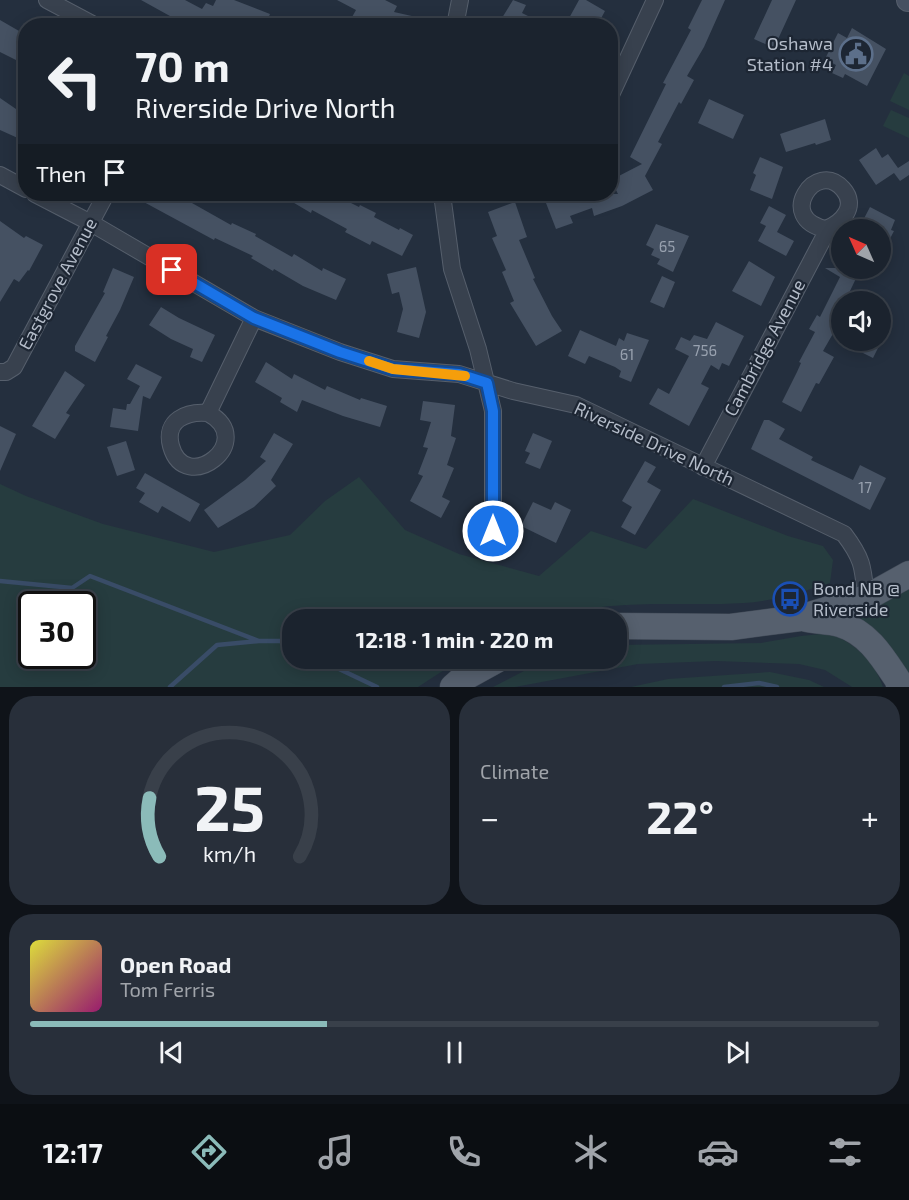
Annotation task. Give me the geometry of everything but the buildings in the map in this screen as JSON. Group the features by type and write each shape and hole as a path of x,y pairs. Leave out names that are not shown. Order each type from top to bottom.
{"main road":[{"path":"627,626 731,627 801,618 866,597 909,574"},
{"path":"801,618 839,624 860,633 881,654 899,687"},
{"path":"453,687 480,669"}],"street":[{"path":"48,0 81,18"},
{"path":"457,18 460,0"},
{"path":"618,80 655,0"},
{"path":"0,175 18,185"},
{"name":"Riverside Drive North","path":"48,201 91,223 254,318 340,352 393,369 459,374 513,391 576,405 844,534 858,552 863,564 866,597"},
{"name":"Eastgrove Avenue","path":"3,372 14,367 102,201"},
{"path":"443,201 452,269 478,349 493,411 493,531"},
{"name":"Cambridge Avenue","path":"702,466 824,237 826,229"},
{"path":"208,413 254,318"}],"green space":[{"path":"904,73 909,76 909,110 890,101"},
{"path":"891,110 909,118 909,138 883,126"},
{"path":"359,477 405,530 459,554 539,576 591,531 646,549 693,499 788,536 823,546 833,560 830,583 788,596 755,602 620,605 590,609 282,609 282,669 446,669 418,687 0,687 0,484 103,524 214,552 290,535 325,501"},
{"path":"909,583 909,677 841,618"},
{"path":"831,633 848,643 869,661 883,687 852,687 825,670 799,664 716,661 627,666 627,645 761,643"},
{"path":"528,669 611,669 515,687 493,687"},
{"path":"770,672 809,680 824,687 631,687 668,679"}],"waterway":[{"path":"0,581 72,588 90,576 259,641"},
{"path":"170,687 217,645 259,641 282,642"},
{"path":"339,669 377,687"},
{"path":"724,687 759,683 777,687"}],"slow traffic":[{"path":"369,361 393,369 465,376"}],"place":[{"name":"Oshawa Station #4","path":"856,54"},
{"name":"Bond NB @ Riverside","path":"790,599"}],"route":[{"path":"172,270 254,318 340,352 393,369 459,374 487,383 493,411 493,531"}]}
